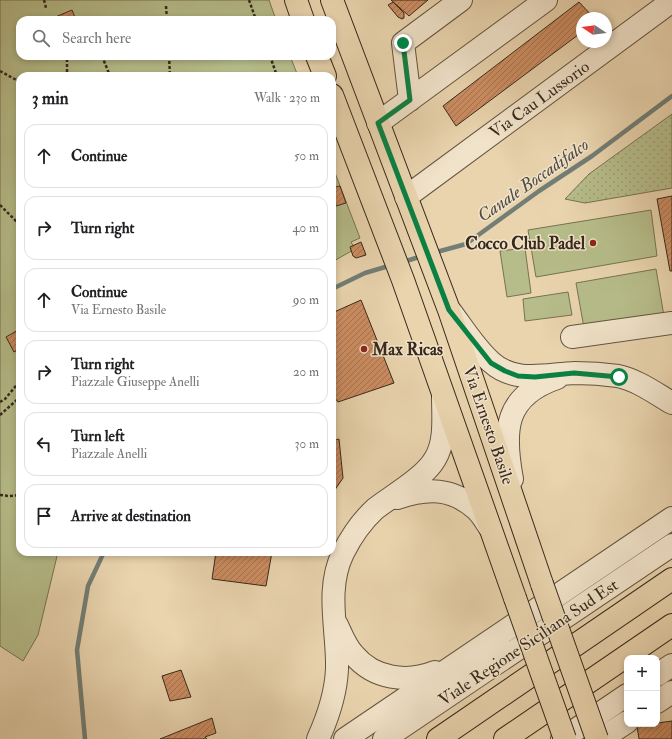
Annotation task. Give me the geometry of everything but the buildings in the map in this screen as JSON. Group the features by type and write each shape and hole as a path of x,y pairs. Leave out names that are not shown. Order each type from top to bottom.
{"main road":[{"path":"296,0 302,16"},
{"name":"Via Ernesto Basile","path":"336,2 378,123 449,310 542,584 597,739"},
{"path":"319,60 323,72"},
{"name":"Via Ernesto Basile","path":"336,105 403,280 564,739"},
{"name":"Viale Regione Siciliana Sud Est","path":"438,739 672,579"},
{"path":"505,739 672,625"}],"street":[{"path":"410,100 403,43 461,0"},
{"path":"378,123 546,0"},
{"name":"Via Cau Lussorio","path":"406,197 672,1"},
{"path":"449,310 491,363 505,371 518,376 535,377 574,373 619,377 636,382 672,403"},
{"path":"572,337 672,323"},
{"path":"519,515 507,442 509,424 515,409 523,398 544,383 574,373"},
{"path":"650,390 672,414"},
{"path":"318,739 328,717 337,670 333,616 333,594 336,572 343,554 362,524 374,511 421,475 435,459 441,443 444,423 443,393"},
{"path":"387,501 432,490 448,493 464,500 478,511 492,531"},
{"path":"654,530 672,512"},
{"path":"345,739 672,518"},
{"name":"Viale Regione Siciliana Sud Est","path":"384,739 672,545"},
{"path":"333,616 345,642 353,654 360,662 370,669 382,674 409,679 428,674 459,662"},
{"path":"660,673 672,665"},
{"path":"660,700 672,692"},
{"path":"564,739 624,697"},
{"path":"601,739 624,724"}],"path":[{"path":"44,0 46,8"},
{"path":"249,0 255,16"},
{"path":"166,6 167,16"},
{"path":"67,60 67,72"},
{"path":"104,60 108,72"},
{"path":"169,60 170,72"},
{"path":"271,60 276,72"},
{"path":"0,71 16,80"},
{"path":"0,205 16,221"},
{"path":"0,402 16,385"},
{"path":"0,414 16,401"},
{"path":"0,495 16,495"}],"green space":[{"path":"0,0 269,0 275,16 16,16 16,60 292,60 296,72 16,72 16,556 57,556 38,635 23,661 0,646"},
{"path":"672,114 672,188 585,203 565,199 589,174"},
{"path":"336,175 360,238 351,242 355,249 336,260"},
{"name":"Cocco Club Padel","path":"651,210 657,256 536,277 528,230"},
{"name":"Cocco Club Padel","path":"525,248 531,293 507,297 500,251"},
{"name":"Cocco Club Padel","path":"656,269 664,316 584,328 576,283"},
{"name":"Cocco Club Padel","path":"568,292 572,315 525,321 523,299"}],"waterway":[{"name":"Canale Boccadifalco","path":"433,253 466,244 539,191 592,156 672,96"},
{"name":"Canale Boccadifalco","path":"403,262 422,256"},
{"name":"Canale Boccadifalco","path":"336,287 365,273 392,265"},
{"name":"Canale Boccadifalco","path":"85,739 77,650 88,586 102,556"}],"place":[{"name":"Cocco Club Padel","path":"593,243"},
{"name":"Max Ricas","path":"364,349"}],"route":[{"path":"403,43 410,100 378,123 449,310 491,363 505,371 518,376 535,377 586,373 619,377"}]}
